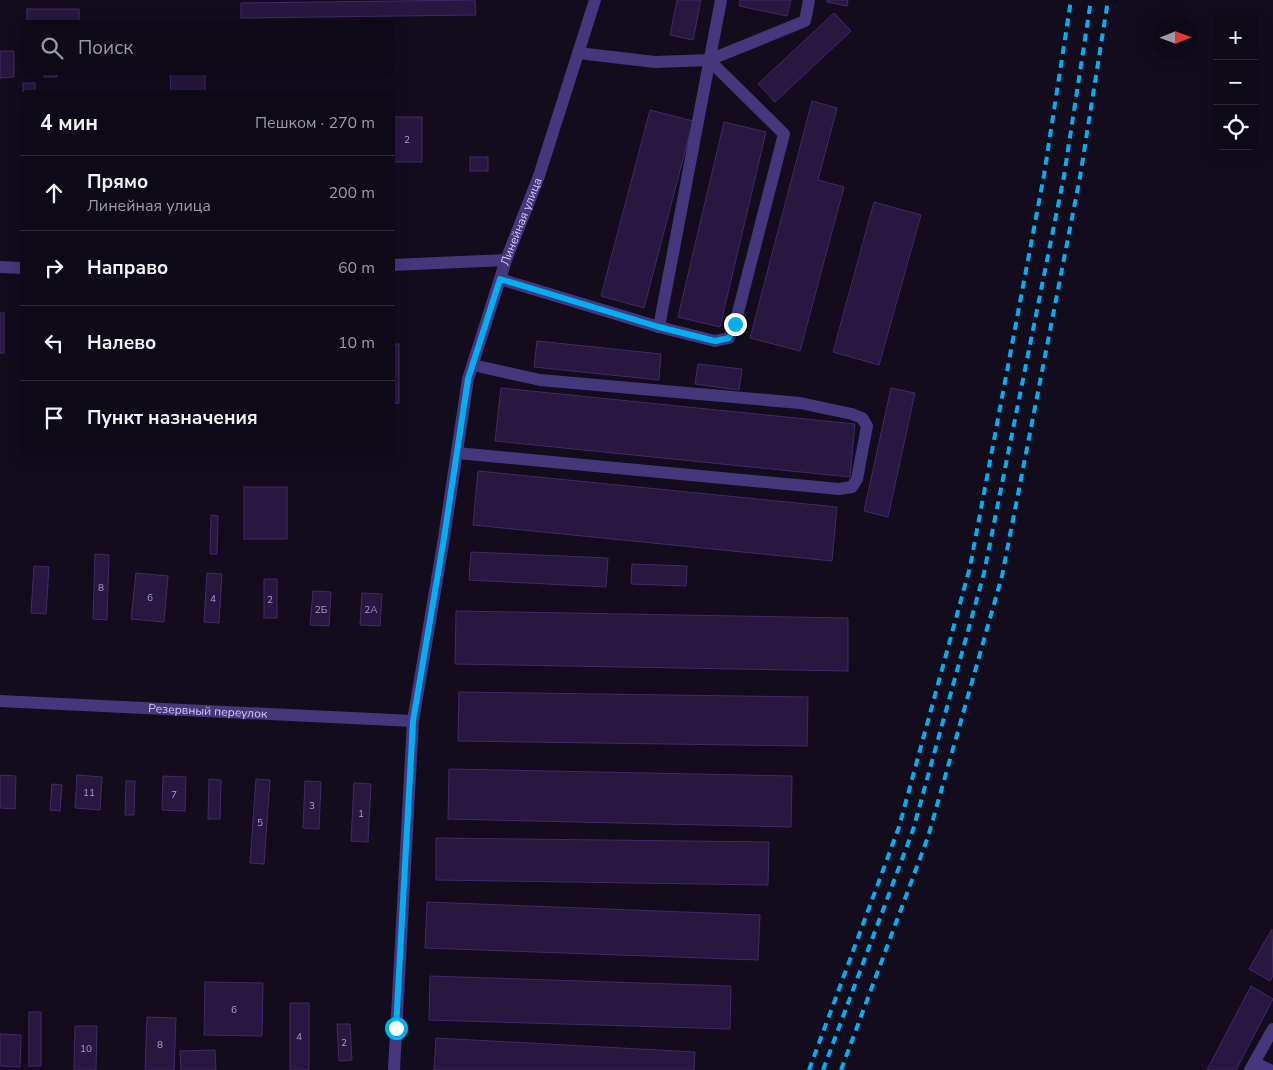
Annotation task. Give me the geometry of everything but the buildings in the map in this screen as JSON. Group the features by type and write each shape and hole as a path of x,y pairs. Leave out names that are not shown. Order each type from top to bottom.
{"street":[{"name":"Линейная улица","path":"394,1070 413,721 468,379 506,260 539,176 595,0"},
{"path":"659,327 721,0"},
{"path":"578,53 655,62 709,60 805,21 809,0"},
{"path":"500,279 659,327 715,341 729,338 735,324 784,134 709,60"},
{"path":"395,265 506,260"},
{"path":"0,267 20,268"},
{"path":"457,453 839,489 852,487 857,479 867,426 862,418 852,414 800,403 540,380 473,365"},
{"name":"Резервный переулок","path":"0,701 413,721"},
{"path":"1270,1070 1252,1066 1273,1029"}],"railway":[{"path":"809,1070 899,827 970,567 1044,175 1071,0"},
{"path":"823,1070 913,830 984,573 1064,176 1091,0"},
{"path":"841,1070 928,837 1002,576 1080,177 1108,0"}],"route":[{"path":"396,1028 413,721 444,538 468,379 500,279 659,327 715,341 729,338 735,324"}]}
